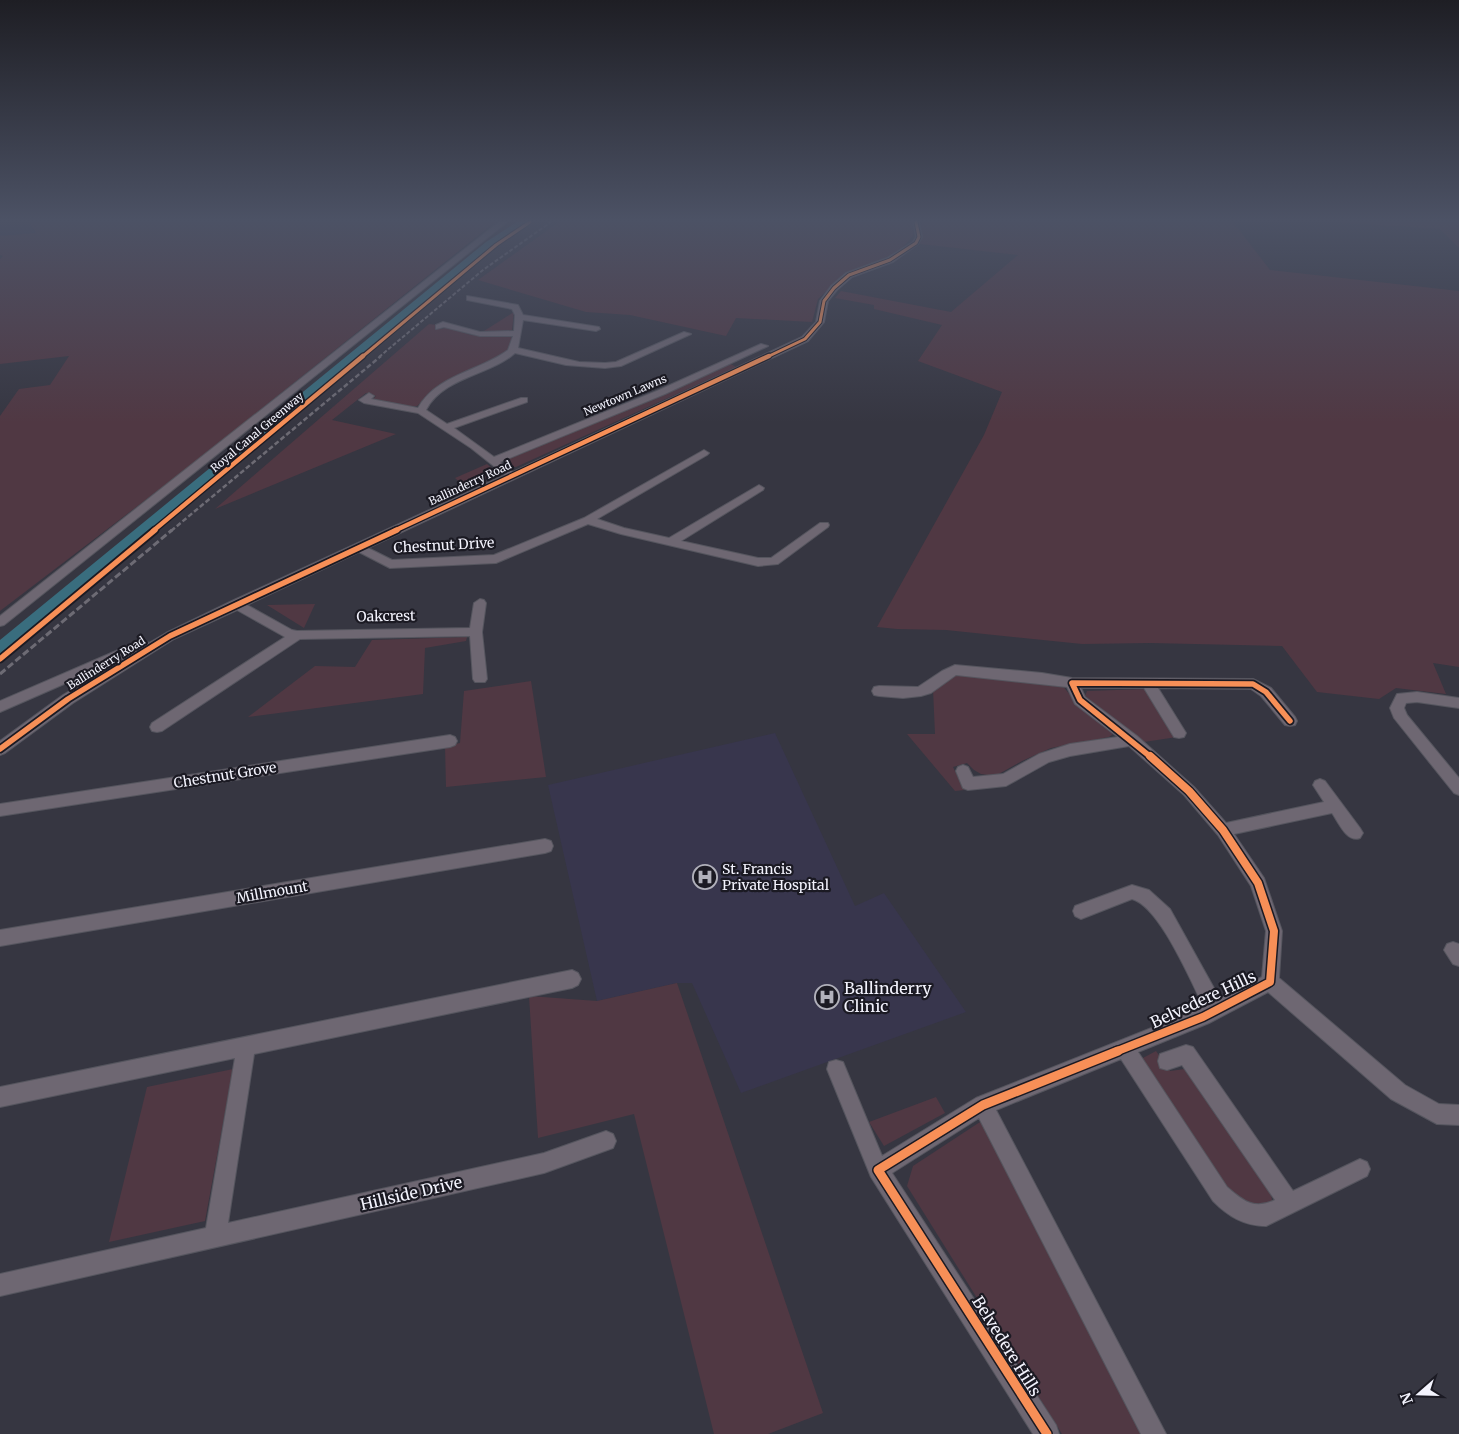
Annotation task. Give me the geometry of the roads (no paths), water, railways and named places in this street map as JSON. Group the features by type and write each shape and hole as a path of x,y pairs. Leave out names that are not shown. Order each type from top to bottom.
{"street":[{"path":"0,622 66,571 123,522 161,495 420,289"},
{"name":"Ballinderry Road","path":"0,749 68,699 170,636 805,338 820,322 824,301 835,289"},
{"path":"421,411 422,406 438,390 514,350 520,317 519,310 515,307 470,298"},
{"path":"520,317 596,329"},
{"path":"438,327 443,324 480,334 517,334"},
{"path":"514,350 575,364 602,366 618,364 687,334"},
{"name":"Newtown Lawns","path":"493,461 662,392 764,346"},
{"path":"369,396 364,400 421,411 511,475"},
{"path":"446,428 524,400"},
{"name":"Chestnut Drive","path":"357,547 390,564 496,559 588,520 704,453"},
{"path":"671,542 759,488"},
{"path":"588,520 621,531 758,562 774,561 824,525"},
{"path":"480,603 476,632 480,679"},
{"name":"Oakcrest","path":"236,604 289,634 297,635 476,632"},
{"path":"157,727 297,635"},
{"path":"0,707 154,639 170,636"},
{"path":"885,694 919,693 926,690 944,674 955,670 1042,678 1072,683 1253,684 1266,692 1290,722"},
{"name":"Belvedere Hills","path":"1072,683 1080,700 1132,740 1189,791 1223,830 1258,884 1274,931 1270,982"},
{"path":"1149,684 1179,733"},
{"path":"1458,787 1401,718 1397,708 1402,698 1417,697 1459,703"},
{"path":"963,770 968,784 1006,780 1044,758 1070,750 1132,740"},
{"name":"Chestnut Grove","path":"0,810 450,741"},
{"path":"1320,786 1355,833"},
{"path":"1223,830 1335,806"},
{"name":"Millmount","path":"0,938 545,846"},
{"path":"1081,911 1132,892 1143,895 1164,914 1216,1010"},
{"path":"0,1097 572,979"},
{"name":"Belvedere Hills","path":"878,1170 983,1105 1125,1050 1216,1010 1270,982"},
{"name":"Belvedere Hills","path":"1270,982 1398,1092 1438,1114 1459,1115"},
{"path":"215,1238 246,1047"},
{"path":"1125,1050 1220,1194 1233,1207 1252,1216 1266,1215 1360,1169"},
{"path":"1167,1061 1186,1054 1290,1204"},
{"name":"Belvedere Hills","path":"836,1069 878,1170 1047,1434"},
{"path":"983,1105 1154,1434"},
{"name":"Hillside Drive","path":"0,1285 544,1163 606,1142"}],"water":[{"path":"429,289 439,289 0,654 0,640"}],"railway":[{"path":"379,357 460,289"},
{"path":"171,531 381,356"},
{"path":"0,674 172,530"}],"place":[{"name":"St. Francis Private Hospital","path":"705,877"},
{"name":"Ballinderry Clinic","path":"827,997"}]}
